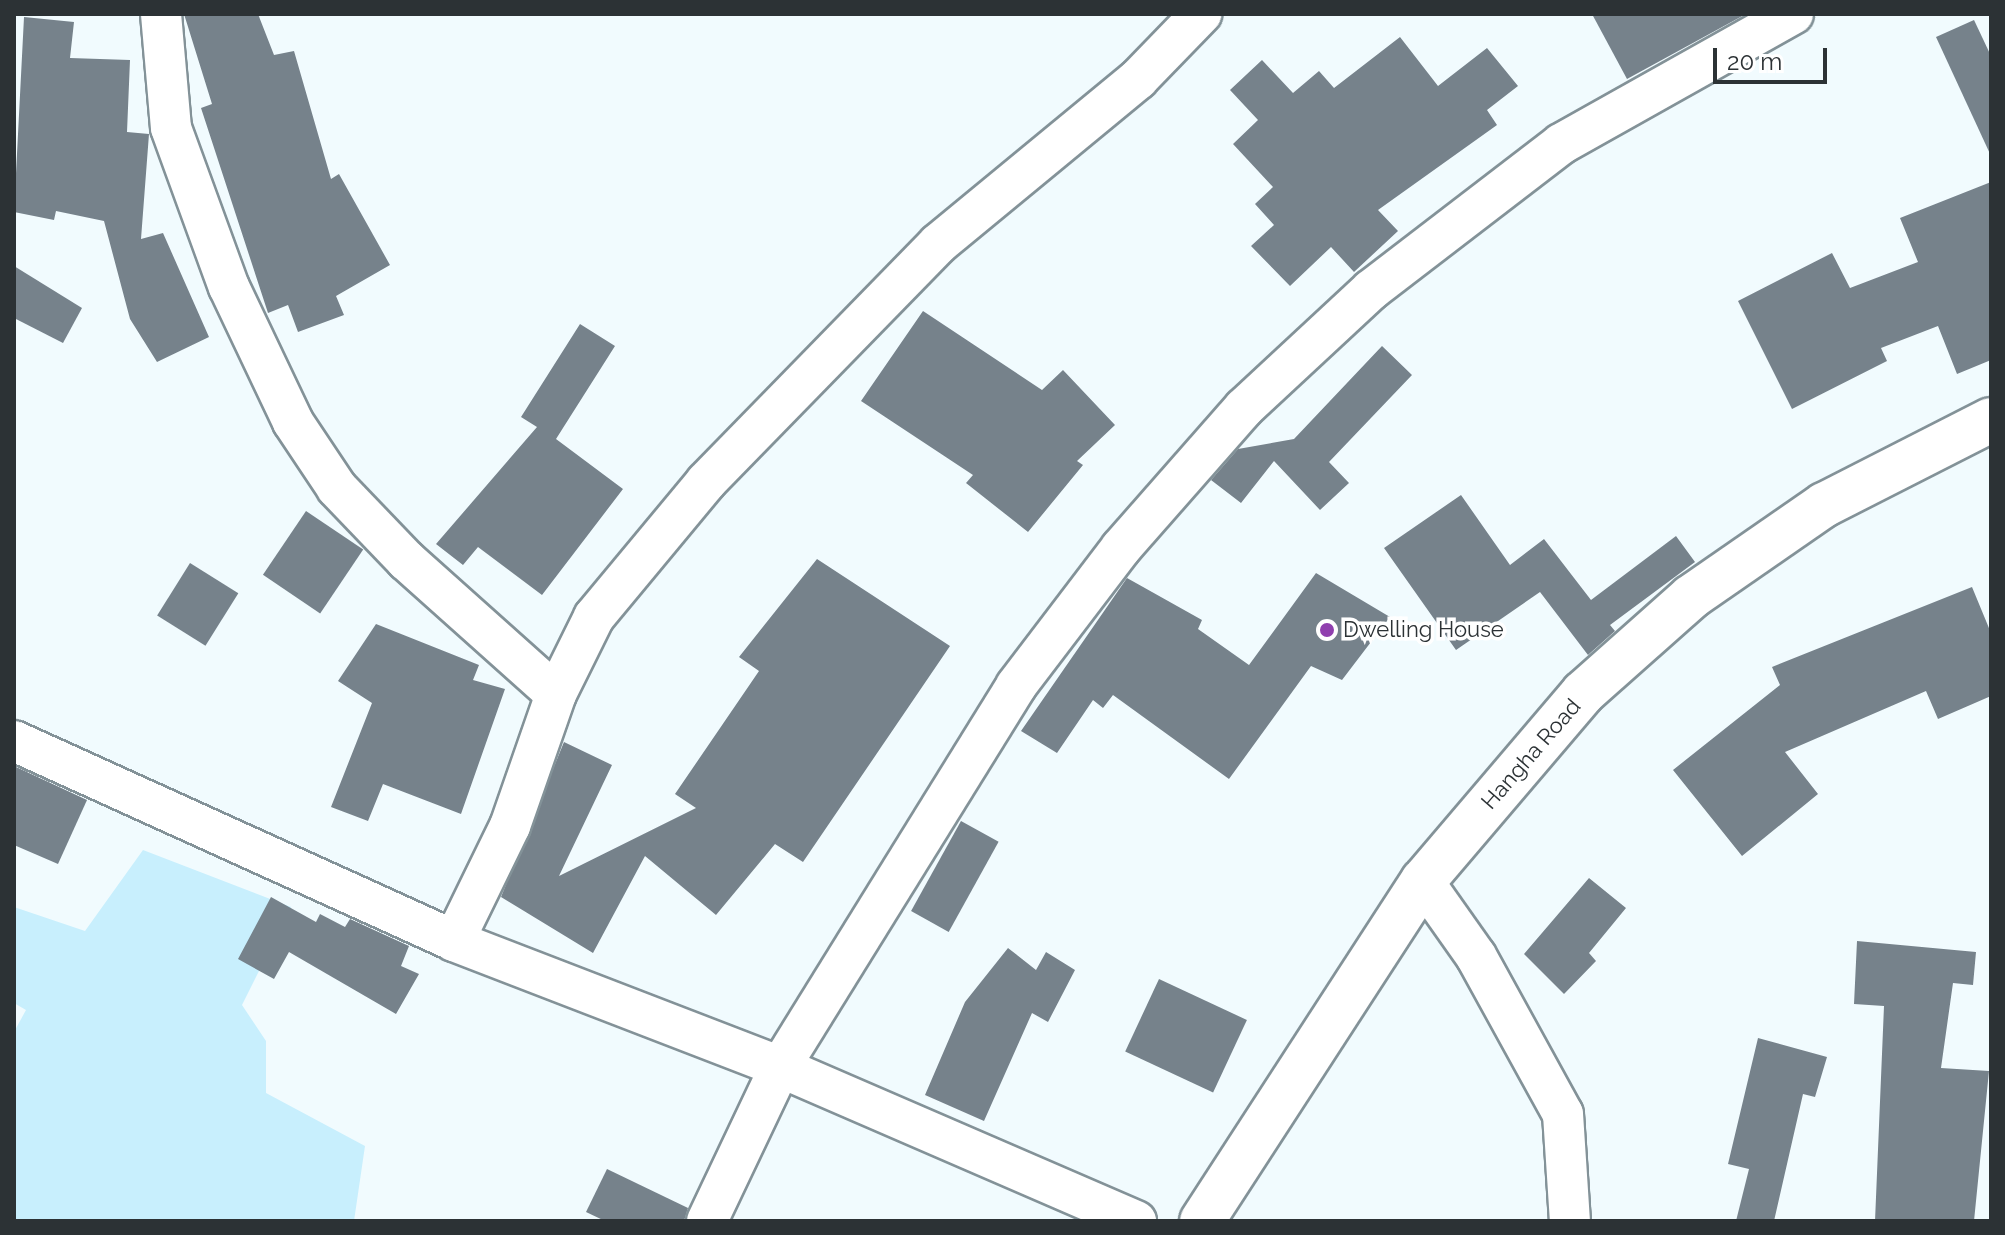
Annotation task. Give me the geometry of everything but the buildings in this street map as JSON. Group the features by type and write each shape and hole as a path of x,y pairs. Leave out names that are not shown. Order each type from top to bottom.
{"highway":[{"name":"Hangha Road","path":"1202,1221 1423,881 1583,693 1691,597 1824,505 1991,420"}],"street":[{"path":"161,14 171,128 229,287 293,422 337,488 406,560 556,694"},
{"path":"454,941 510,826 556,694 594,617 706,482 938,244 1138,79 1201,14"},
{"path":"707,1221 780,1067 1016,686 1121,548 1244,408 1371,290 1561,144 1793,14"},
{"path":"14,741 454,941 780,1067 1136,1221"},
{"path":"1423,881 1476,956 1563,1114 1570,1221"}],"shaded area":[{"path":"143,850 291,907 242,1005 266,1041 266,1093 365,1146 354,1221 14,1221 14,1032 26,1010 14,1003 14,907 85,931"}],"place":[{"name":"Dwelling House","path":"1327,630"}]}
